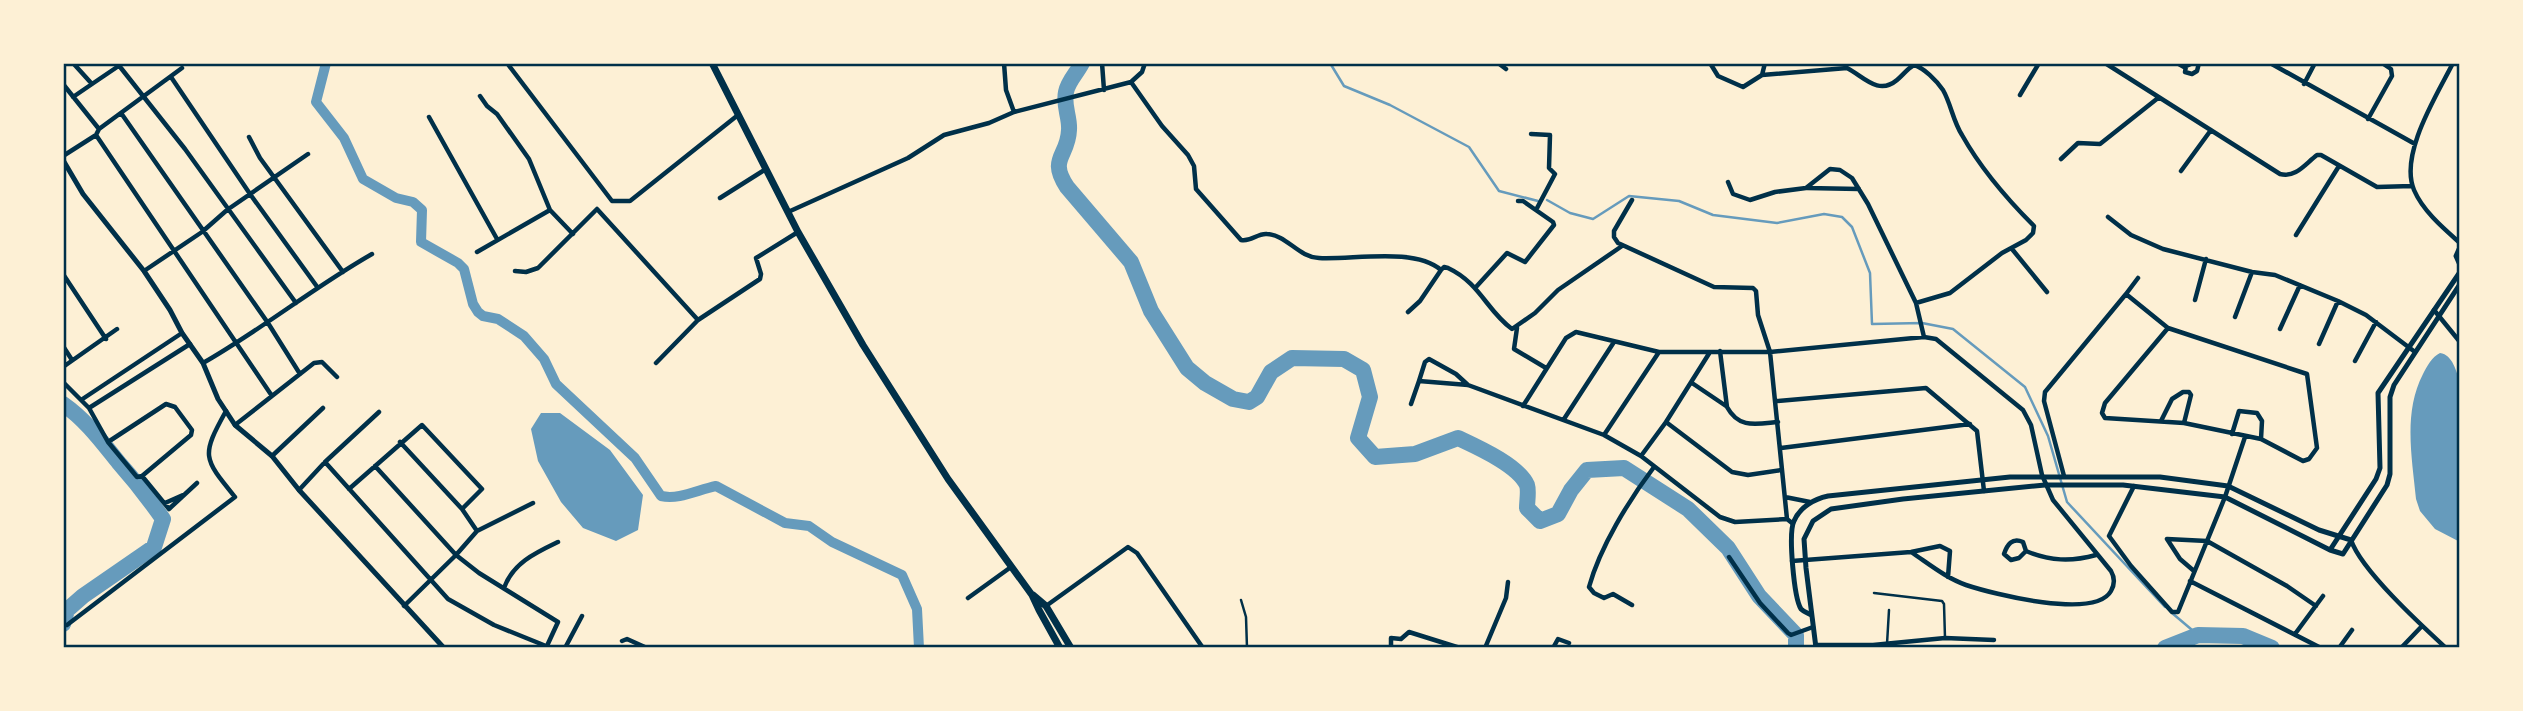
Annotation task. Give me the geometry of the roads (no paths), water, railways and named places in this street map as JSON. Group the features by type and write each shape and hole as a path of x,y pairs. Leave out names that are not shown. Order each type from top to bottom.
{"highway":[{"path":"712,63 798,232 891,391 948,479 1032,594 1046,606 1071,648"},
{"path":"1032,594 1060,648"}],"street":[{"path":"73,63 92,84"},
{"path":"507,63 612,201 630,201 738,115"},
{"path":"1004,63 1006,90 1014,112"},
{"path":"1102,63 1104,90"},
{"path":"788,212 908,158 944,135 989,123 1014,112 1131,82 1142,72 1145,63"},
{"path":"1498,63 1506,69"},
{"path":"1710,63 1718,76 1740,86 1749,85 1762,75 1847,68 1866,82 1886,86 1894,83 1910,66 1918,66 1942,89 1962,136 2012,204 2034,226 2033,233 2026,240 1967,278 1950,293 1916,303"},
{"path":"1762,75 1765,63"},
{"path":"2020,95 2039,63"},
{"path":"2105,63 2284,175 2295,173 2317,155 2377,187 2413,186"},
{"path":"2177,63 2186,66 2193,63"},
{"path":"2186,66 2185,72 2192,74 2197,71 2199,63"},
{"path":"2270,63 2415,144"},
{"path":"2305,84 2315,63"},
{"path":"2368,119 2392,76 2391,69 2382,63"},
{"path":"2453,63 2428,108 2415,144 2413,186 2422,204 2460,245 2456,256 2460,265"},
{"path":"73,97 120,64 296,303"},
{"path":"182,68 63,158 83,194 144,271 203,363 218,399 235,425 272,456 299,490 444,648"},
{"path":"171,77 318,288"},
{"path":"1131,82 1161,126 1188,155 1194,166 1196,189 1241,240 1249,241 1268,234 1287,242 1308,256 1317,258 1399,257 1429,262 1441,270"},
{"path":"63,83 99,129"},
{"path":"480,96 497,114 529,159 550,210 573,234"},
{"path":"2061,159 2078,143 2100,144 2158,98"},
{"path":"121,113 268,323 300,374"},
{"path":"429,117 498,239"},
{"path":"2181,171 2211,130"},
{"path":"1531,134 1550,135 1549,168 1555,174 1536,210"},
{"path":"96,135 272,396"},
{"path":"249,137 342,272"},
{"path":"144,271 308,154"},
{"path":"2296,235 2339,166"},
{"path":"720,198 766,169"},
{"path":"1806,188 1830,169 1840,170 1852,178 1916,303 1924,337"},
{"path":"1728,182 1733,194 1750,200 1776,192 1806,188 1859,189"},
{"path":"1632,200 1614,231 1614,237 1622,246 1714,287 1753,288 1756,292 1758,315 1770,352 1777,401 1781,470 1790,521 1792,561 1801,609 1811,615"},
{"path":"1476,287 1507,253 1510,252 1525,262 1555,223 1523,201 1518,201"},
{"path":"477,253 550,210"},
{"path":"515,271 526,272 538,268 594,211 599,211 698,320"},
{"path":"2108,217 2131,235 2147,243 2252,272 2275,275 2338,300 2376,322 2415,352"},
{"path":"656,363 698,320 760,279 756,258 798,232"},
{"path":"1408,312 1420,301 1444,267 1452,269 1476,287 1509,328 1517,327 1558,290 1622,246"},
{"path":"2012,249 2048,292"},
{"path":"203,363 238,343 372,254"},
{"path":"2195,300 2206,259"},
{"path":"2235,317 2252,272"},
{"path":"2343,554 2386,485 2390,474 2390,397 2394,385 2460,272"},
{"path":"63,274 106,339"},
{"path":"2062,476 2044,401 2045,392 2138,278"},
{"path":"2330,550 2376,479 2382,460 2378,393 2408,346 2460,284"},
{"path":"2280,329 2300,285"},
{"path":"2126,294 2168,328 2307,374 2317,449 2314,454 2303,461 2261,439 2184,423 2105,418 2102,408 2168,328"},
{"path":"2319,344 2338,300"},
{"path":"2437,312 2460,342"},
{"path":"2355,360 2376,322"},
{"path":"1517,327 1514,349 1546,368"},
{"path":"63,367 117,329"},
{"path":"1523,406 1546,368 1571,334 1576,332 1659,352 1770,352 1924,337 1936,339 2023,410 2031,425 2042,475 2053,500 2114,577 2109,594 2103,600 2063,604 2034,602 1980,589 1948,576 1911,552"},
{"path":"80,400 182,333"},
{"path":"1564,419 1614,342"},
{"path":"89,408 190,344"},
{"path":"63,345 72,360"},
{"path":"1720,351 1727,407"},
{"path":"1604,435 1659,352"},
{"path":"1641,456 1692,383 1710,352"},
{"path":"1411,404 1425,362 1429,359 1457,374 1468,385"},
{"path":"235,425 319,361 337,377"},
{"path":"1419,381 1468,385 1604,435 1641,456 1698,501 1727,520 1735,522 1790,521 1810,502 1828,496 1983,479 2042,475 2160,477 2228,486 2319,530 2351,540"},
{"path":"63,382 89,408 108,442 137,477 142,476 191,435 192,430 175,407 166,404 108,442"},
{"path":"1692,383 1727,407 1741,423 1748,425 1778,422"},
{"path":"1777,401 1920,387 1935,393 1971,424 1979,437 1984,491"},
{"path":"2161,422 2172,399 2183,392 2189,392 2191,395 2184,423"},
{"path":"272,456 323,408"},
{"path":"67,625 234,496 208,461 214,432 226,411"},
{"path":"2232,434 2239,411 2257,413 2262,421 2261,439"},
{"path":"299,490 379,412"},
{"path":"1666,422 1732,472 1748,475 1781,470"},
{"path":"1780,448 1971,424"},
{"path":"349,489 422,425 481,486 482,492 462,509"},
{"path":"2134,486 2111,530 2111,540 2172,612 2178,612 2225,497 2245,437"},
{"path":"400,442 462,509 477,531"},
{"path":"325,462 448,598 513,634 546,647 558,622 456,555 374,466"},
{"path":"1632,605 1613,594 1604,597 1594,593 1589,587 1592,575 1618,524 1654,467"},
{"path":"142,476 171,509 197,484"},
{"path":"1994,640 1945,638 1816,647 1805,561 1804,538 1808,529 1820,514 1831,509 2045,485 2134,486 2225,497 2330,550 2343,554 2356,553"},
{"path":"1785,497 1810,502"},
{"path":"404,607 477,531 533,503"},
{"path":"2194,572 2180,559 2167,539 2207,541 2287,586 2316,606"},
{"path":"2351,540 2356,553 2422,626 2446,648"},
{"path":"2012,541 2023,542 2026,551 2019,558 2011,560 2004,554 2012,541"},
{"path":"504,588 514,568 558,542"},
{"path":"1792,561 1911,552 1940,546 1948,548 1951,557 1948,576"},
{"path":"1046,606 1128,547 1137,553 1203,648"},
{"path":"2026,551 2064,561 2096,555"},
{"path":"1729,557 1760,603 1791,635 1813,627"},
{"path":"968,598 1012,566"},
{"path":"2190,581 2321,648"},
{"path":"1485,648 1506,598 1508,582"},
{"path":"2295,634 2323,596"},
{"path":"565,648 582,616"},
{"path":"2401,648 2422,626"},
{"path":"2339,648 2353,630"},
{"path":"1391,648 1391,638 1401,639 1409,632 1460,648"},
{"path":"622,641 628,639 647,648"},
{"path":"1553,648 1558,639 1569,643"}],"lane":[{"path":"1874,593 1942,601 1945,638"},
{"path":"1241,600 1247,617 1247,648"},
{"path":"1887,644 1889,610"}],"water":[{"path":"2440,353 2451,360 2460,382 2460,542 2435,529 2420,511 2416,499 2410,435 2413,404 2425,371 2432,359"},
{"path":"541,413 560,413 610,450 643,495 638,530 616,541 583,528 561,502 538,461 531,429"}],"waterway":[{"path":"326,63 316,102 344,138 363,179 396,198 413,202 422,210 421,242 464,269 473,304 478,312 483,316 498,319 524,336 544,359 556,384 635,458 661,496 681,496 716,486 785,523 809,526 832,542 902,575 917,609 919,648"},
{"path":"1082,63 1066,92 1069,130 1059,170 1067,187 1131,262 1151,311 1187,368 1205,383 1233,399 1249,402 1257,397 1271,372 1292,358 1344,359 1363,370 1370,397 1358,438 1375,457 1415,454 1458,438 1515,470 1528,487 1527,508 1540,521 1558,514 1571,490 1587,470 1624,468 1688,509 1728,548 1759,596 1796,635 1796,648"},
{"path":"1330,63 1344,86 1390,105 1469,147 1499,191 1538,201"},
{"path":"1547,200 1570,213 1593,219 1629,196 1679,201 1713,215 1777,223 1824,214 1842,217 1852,227 1870,273 1872,324 1922,323 1953,329 2025,387 2048,436 2067,502 2165,607"},
{"path":"63,404 93,432 163,519 154,547 83,596 67,610 63,624"},
{"path":"2172,613 2198,635"},
{"path":"2165,648 2198,635 2243,636 2272,648"}]}
